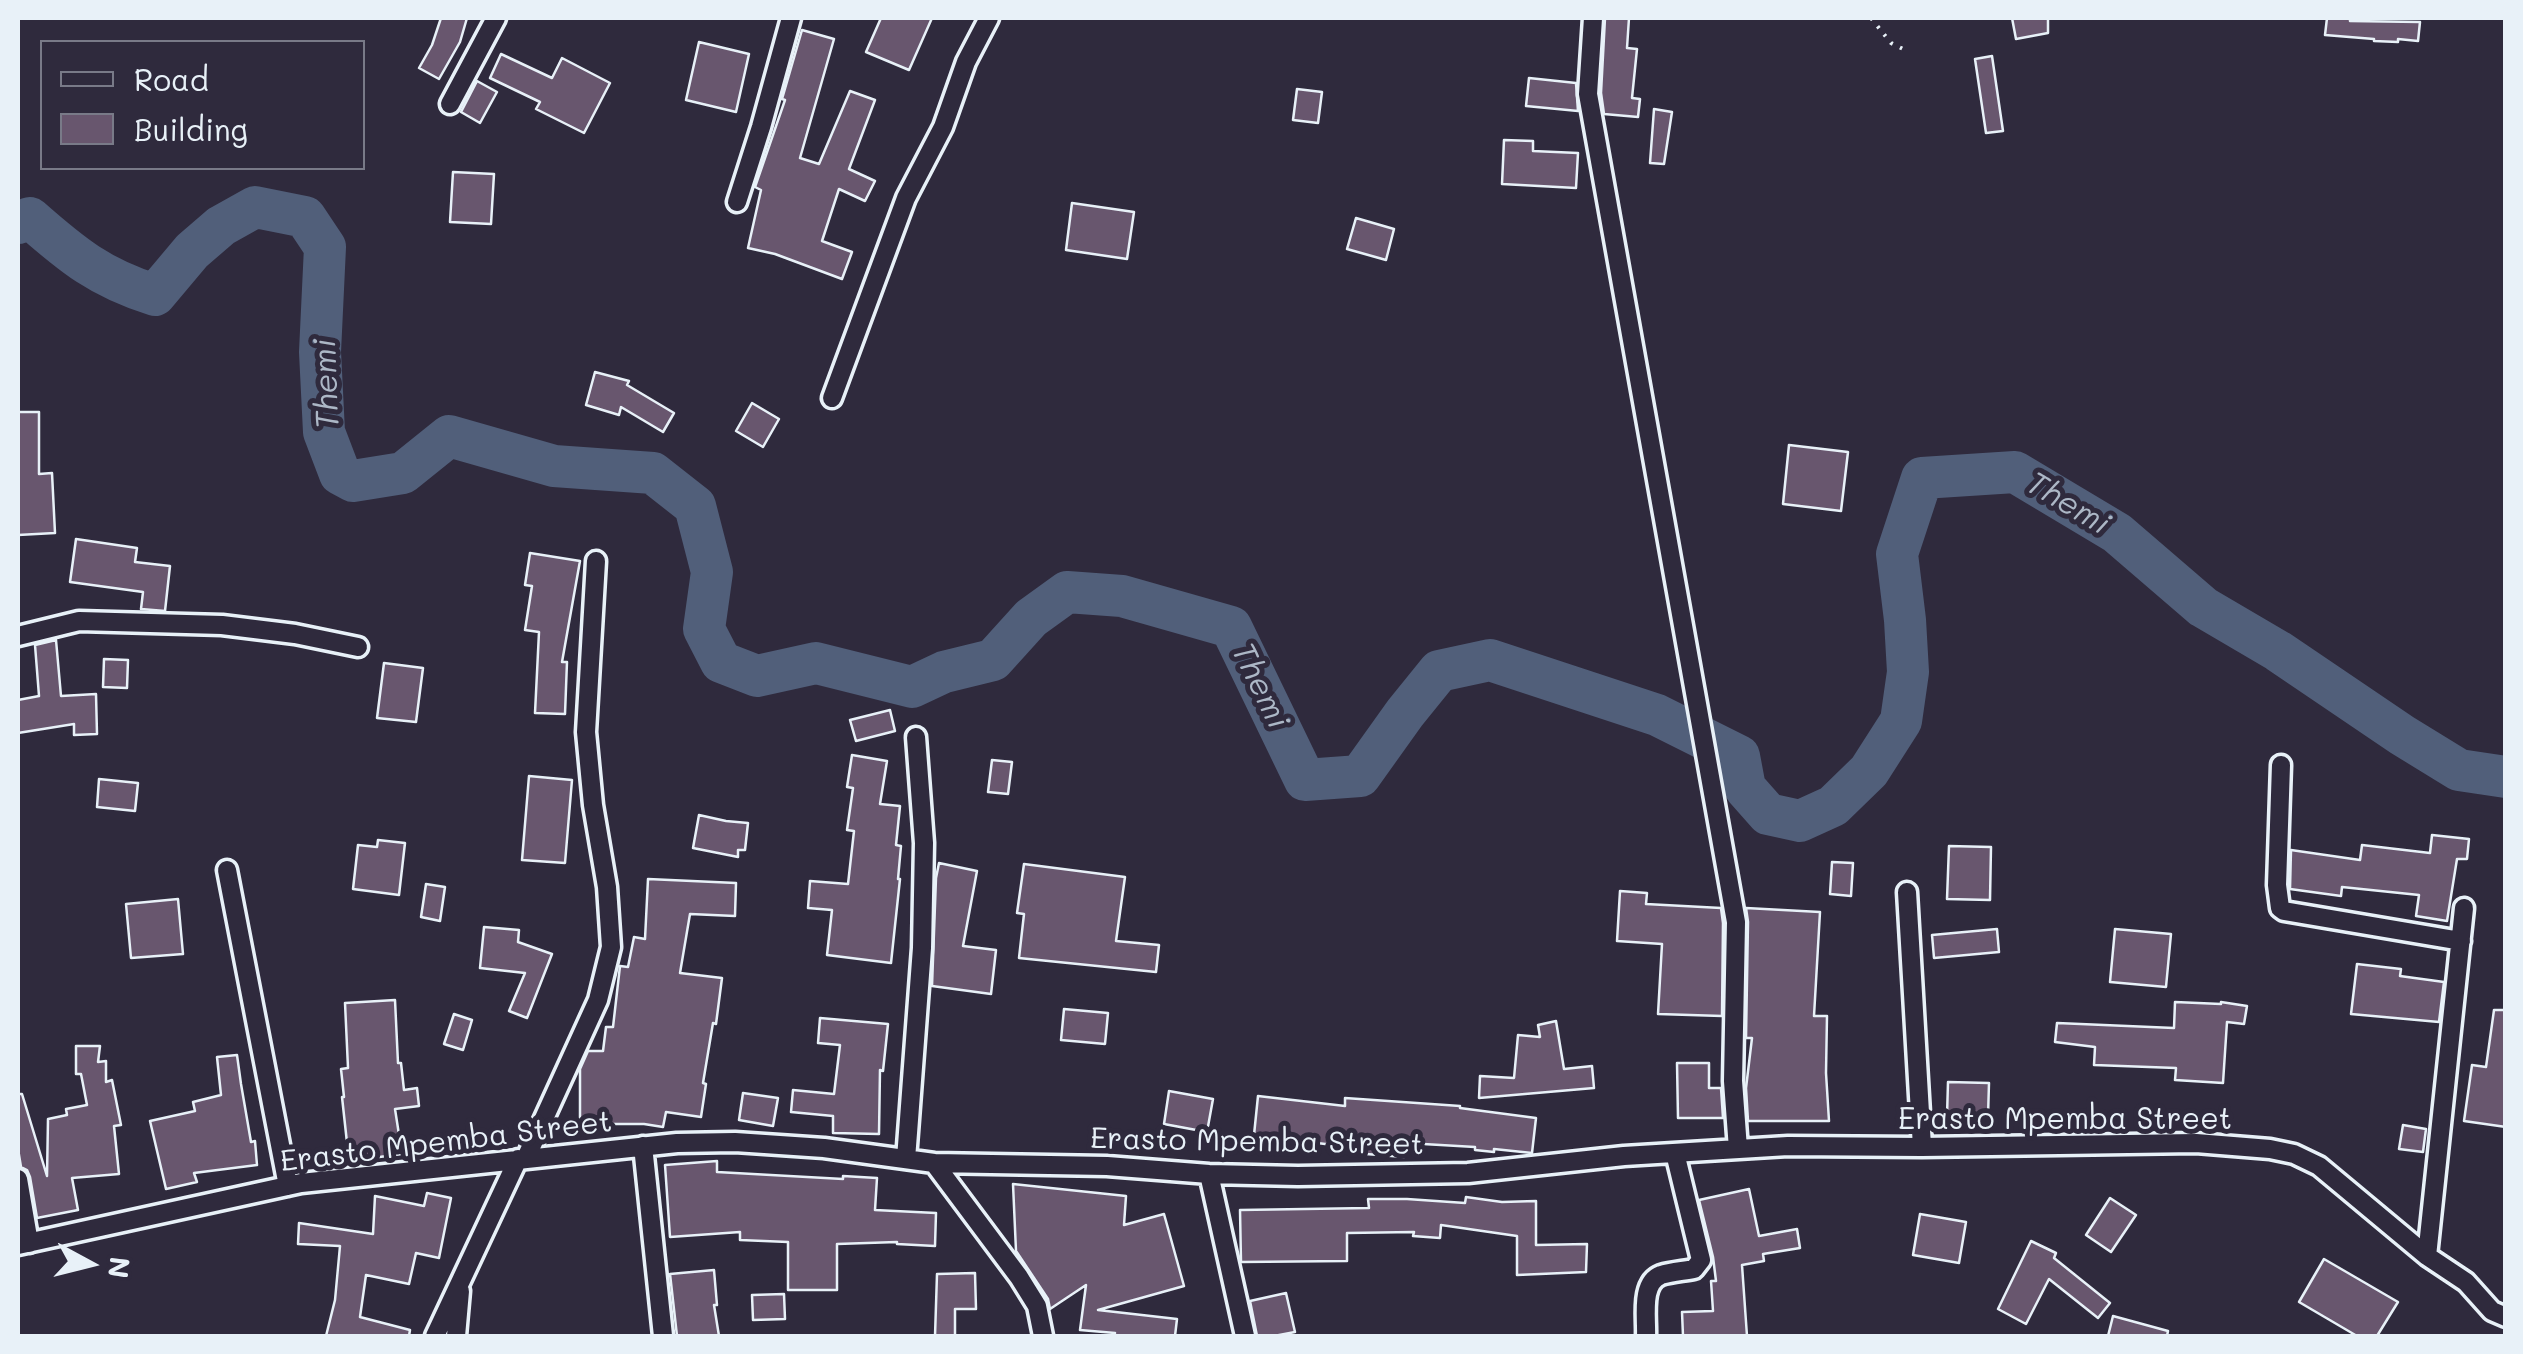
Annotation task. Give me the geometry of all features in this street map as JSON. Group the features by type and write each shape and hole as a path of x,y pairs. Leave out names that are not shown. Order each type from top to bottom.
{"street":[{"path":"450,104 496,18"},
{"path":"737,202 790,18"},
{"path":"832,398 906,198 943,126 966,62 989,18"},
{"path":"1593,18 1588,94 1736,922 1733,1081 1738,1149"},
{"path":"435,1336 598,1000 611,947 586,732 596,561"},
{"path":"18,636 79,621 222,624 358,647"},
{"path":"906,1159 922,948 924,844 916,737"},
{"path":"2281,765 2277,885 2280,908 2461,941"},
{"path":"227,870 288,1186"},
{"path":"1907,892 1922,1148"},
{"path":"2427,1256 2464,908"},
{"name":"Erasto Mpemba Street","path":"23,1244 288,1186 644,1146 734,1142 824,1148 934,1163 1107,1166 1298,1176 1468,1173 1788,1146 2196,1144 2270,1149 2294,1154 2319,1166 2427,1256 2466,1282 2492,1311 2506,1317"},
{"path":"644,1146 663,1336"},
{"path":"1646,1336 1647,1292 1652,1281 1662,1275 1694,1269 1700,1260 1675,1153"},
{"path":"934,1163 1019,1277 1037,1306 1044,1336"},
{"path":"1209,1174 1245,1336"},
{"path":"18,1179 23,1244"},
{"path":"456,1336 462,1276"}],"path":[{"path":"1872,18 1891,43 1910,52"}],"building":[{"path":"441,18 467,18 460,42 439,79 419,68"},
{"path":"881,18 932,18 909,70 866,52"},
{"path":"1605,18 1629,18 1627,48 1637,49 1632,98 1640,99 1638,117 1604,114 1601,93"},
{"path":"2012,18 2048,18 2048,33 2016,39"},
{"path":"2327,18 2420,22 2418,41 2325,35"},
{"path":"802,30 834,39 800,158 819,164 850,91 875,100 849,169 875,181 865,201 839,189 822,241 852,252 842,279 748,248 761,190 755,187 785,100 782,99"},
{"path":"699,42 749,54 736,112 686,100"},
{"path":"501,54 552,78 562,58 610,83 584,133 536,109 540,102 490,78"},
{"path":"1992,56 2003,131 1986,133 1975,59"},
{"path":"1529,78 1576,83 1578,111 1526,106"},
{"path":"477,81 497,92 480,123 461,112"},
{"path":"1297,89 1322,92 1318,123 1293,120"},
{"path":"1654,109 1672,112 1664,164 1650,163"},
{"path":"1504,140 1533,141 1533,151 1578,153 1576,188 1502,184"},
{"path":"453,172 494,174 491,224 450,222"},
{"path":"1072,203 1134,212 1127,259 1066,250"},
{"path":"1356,218 1394,229 1386,260 1347,249"},
{"path":"595,372 629,381 627,385 674,413 663,432 621,407 619,415 586,405"},
{"path":"752,403 779,419 763,447 736,431"},
{"path":"18,412 39,412 39,474 52,473 55,533 18,535"},
{"path":"1789,445 1848,452 1841,511 1783,504"},
{"path":"76,539 137,548 135,562 170,566 165,611 141,609 143,592 70,582"},
{"path":"530,553 580,561 562,662 567,662 565,714 535,713 539,632 525,630 532,586 525,585"},
{"path":"56,640 61,696 96,694 97,734 74,735 74,724 18,733 18,700 39,696 35,645"},
{"path":"104,659 128,660 127,688 103,687"},
{"path":"384,663 423,668 416,722 377,718"},
{"path":"890,710 895,731 856,741 850,720"},
{"path":"852,755 887,761 880,804 900,806 896,845 901,846 900,879 891,963 827,955 832,910 808,908 810,881 848,884 854,831 847,830 853,788 847,787"},
{"path":"992,760 1012,762 1008,794 988,792"},
{"path":"529,776 572,780 565,863 522,860"},
{"path":"99,779 138,783 135,811 97,807"},
{"path":"699,815 748,823 745,850 738,850 738,857 693,848"},
{"path":"2432,835 2469,839 2467,859 2457,859 2447,921 2416,916 2419,895 2342,887 2341,896 2290,889 2291,850 2360,860 2362,845 2430,853"},
{"path":"378,840 405,843 399,895 353,889 358,845 377,847"},
{"path":"1949,846 1991,847 1990,900 1947,899"},
{"path":"1832,862 1853,863 1851,896 1830,894"},
{"path":"939,863 977,871 963,946 996,950 991,994 932,986"},
{"path":"1024,864 1125,877 1116,941 1159,945 1156,972 1019,958 1024,914 1017,913"},
{"path":"648,879 736,883 735,916 690,914 680,973 722,978 703,1083 706,1084 701,1117 666,1112 663,1127 580,1124 580,1069 588,1051 603,1051 606,1027 613,1027 620,966 628,967 634,937 645,939"},
{"path":"426,884 445,887 440,921 421,917"},
{"path":"1620,891 1647,893 1646,904 1721,908 1722,1016 1658,1014 1662,944 1617,941"},
{"path":"178,899 183,954 131,958 126,904"},
{"path":"1746,908 1820,912 1814,1016 1827,1016 1829,1121 1748,1121 1746,1088 1752,1038 1746,1038"},
{"path":"484,927 519,930 518,942 552,954 527,1018 509,1011 525,973 480,968"},
{"path":"1997,929 1999,952 1934,958 1932,935"},
{"path":"2115,929 2171,934 2166,987 2110,982"},
{"path":"2357,964 2401,969 2400,976 2444,982 2439,1022 2351,1014"},
{"path":"395,1000 398,1063 404,1090 417,1088 419,1106 395,1109 402,1154 349,1161 341,1069 348,1068 345,1003"},
{"path":"2175,1002 2247,1006 2244,1024 2227,1022 2223,1083 2175,1080 2176,1068 2094,1065 2095,1047 2055,1042 2057,1023 2174,1028"},
{"path":"1064,1009 1108,1013 1105,1044 1061,1040"},
{"path":"2494,1010 2506,1010 2506,1127 2464,1121 2472,1065 2486,1067"},
{"path":"454,1014 472,1020 463,1050 444,1044"},
{"path":"820,1018 888,1024 883,1071 880,1070 879,1134 833,1133 833,1116 791,1112 793,1090 834,1094 840,1045 818,1043"},
{"path":"1556,1021 1564,1069 1592,1066 1594,1088 1479,1098 1480,1076 1514,1078 1518,1035 1540,1037 1538,1025"},
{"path":"76,1046 100,1046 98,1062 106,1061 106,1082 112,1080 121,1125 114,1126 119,1174 72,1178 78,1210 37,1218 30,1177 21,1167 18,1149 18,1094 22,1094 47,1176 48,1119 67,1115 66,1109 87,1105 81,1074 76,1074"},
{"path":"237,1055 257,1165 194,1173 197,1182 166,1189 150,1121 195,1111 193,1102 221,1095 217,1057"},
{"path":"1677,1063 1709,1063 1709,1088 1721,1088 1723,1118 1678,1118"},
{"path":"1948,1082 1989,1083 1988,1117 1947,1116"},
{"path":"1169,1091 1213,1099 1207,1132 1164,1124"},
{"path":"743,1093 778,1098 773,1126 739,1120"},
{"path":"1258,1096 1345,1106 1345,1098 1460,1106 1536,1118 1532,1153 1406,1143 1404,1157 1341,1152 1341,1146 1254,1135"},
{"path":"2403,1125 2426,1129 2423,1152 2399,1149"},
{"path":"717,1161 717,1172 877,1178 875,1210 936,1213 935,1246 897,1242 837,1244 837,1290 788,1290 788,1242 740,1240 740,1232 670,1237 665,1165"},
{"path":"1013,1184 1126,1196 1124,1225 1164,1214 1184,1286 1098,1310 1177,1319 1175,1336 1114,1336 1115,1333 1080,1330 1086,1285 1050,1309 1048,1299 1016,1251"},
{"path":"1749,1189 1759,1236 1797,1229 1800,1248 1763,1254 1764,1261 1742,1265 1747,1336 1683,1336 1682,1312 1713,1311 1713,1257 1699,1200"},
{"path":"427,1193 451,1198 439,1258 416,1253 409,1284 366,1275 360,1317 410,1330 409,1336 326,1336 335,1300 340,1246 298,1244 299,1223 373,1234 375,1196 424,1206"},
{"path":"1466,1197 1536,1201 1536,1245 1587,1244 1586,1272 1517,1275 1517,1236 1441,1225 1440,1238 1413,1236 1414,1232 1347,1233 1347,1261 1241,1262 1240,1210 1369,1208 1368,1199 1465,1203"},
{"path":"2110,1198 2136,1215 2111,1252 2086,1235"},
{"path":"1920,1214 1966,1222 1959,1263 1913,1255"},
{"path":"2031,1241 2056,1253 2054,1258 2110,1303 2098,1318 2049,1279 2026,1324 1998,1309"},
{"path":"2324,1259 2398,1302 2377,1336 2357,1336 2299,1302"},
{"path":"714,1270 719,1336 677,1336 670,1274"},
{"path":"975,1273 976,1309 955,1309 955,1336 935,1336 937,1274"},
{"path":"1286,1293 1295,1332 1257,1336 1250,1301"},
{"path":"784,1294 785,1319 753,1320 752,1295"},
{"path":"2113,1316 2168,1331 2167,1336 2108,1336"}],"waterway":[{"name":"Themi","path":"18,223 30,218 88,264 155,295 192,251 221,226 255,207 305,217 325,247 320,352 324,432 340,474 353,481 403,473 449,436 554,466 653,473 695,506 712,572 704,629 721,662 757,676 816,663 912,687 944,672 993,660 1031,618 1067,592 1122,596 1231,627 1305,780 1360,776 1439,671 1490,660 1657,715 1739,756 1745,788 1768,814 1800,821 1833,806 1869,771 1901,721 1908,672 1897,554 1922,478 2015,472 2117,533 2203,607 2278,651 2402,735 2459,770 2506,777"}]}
